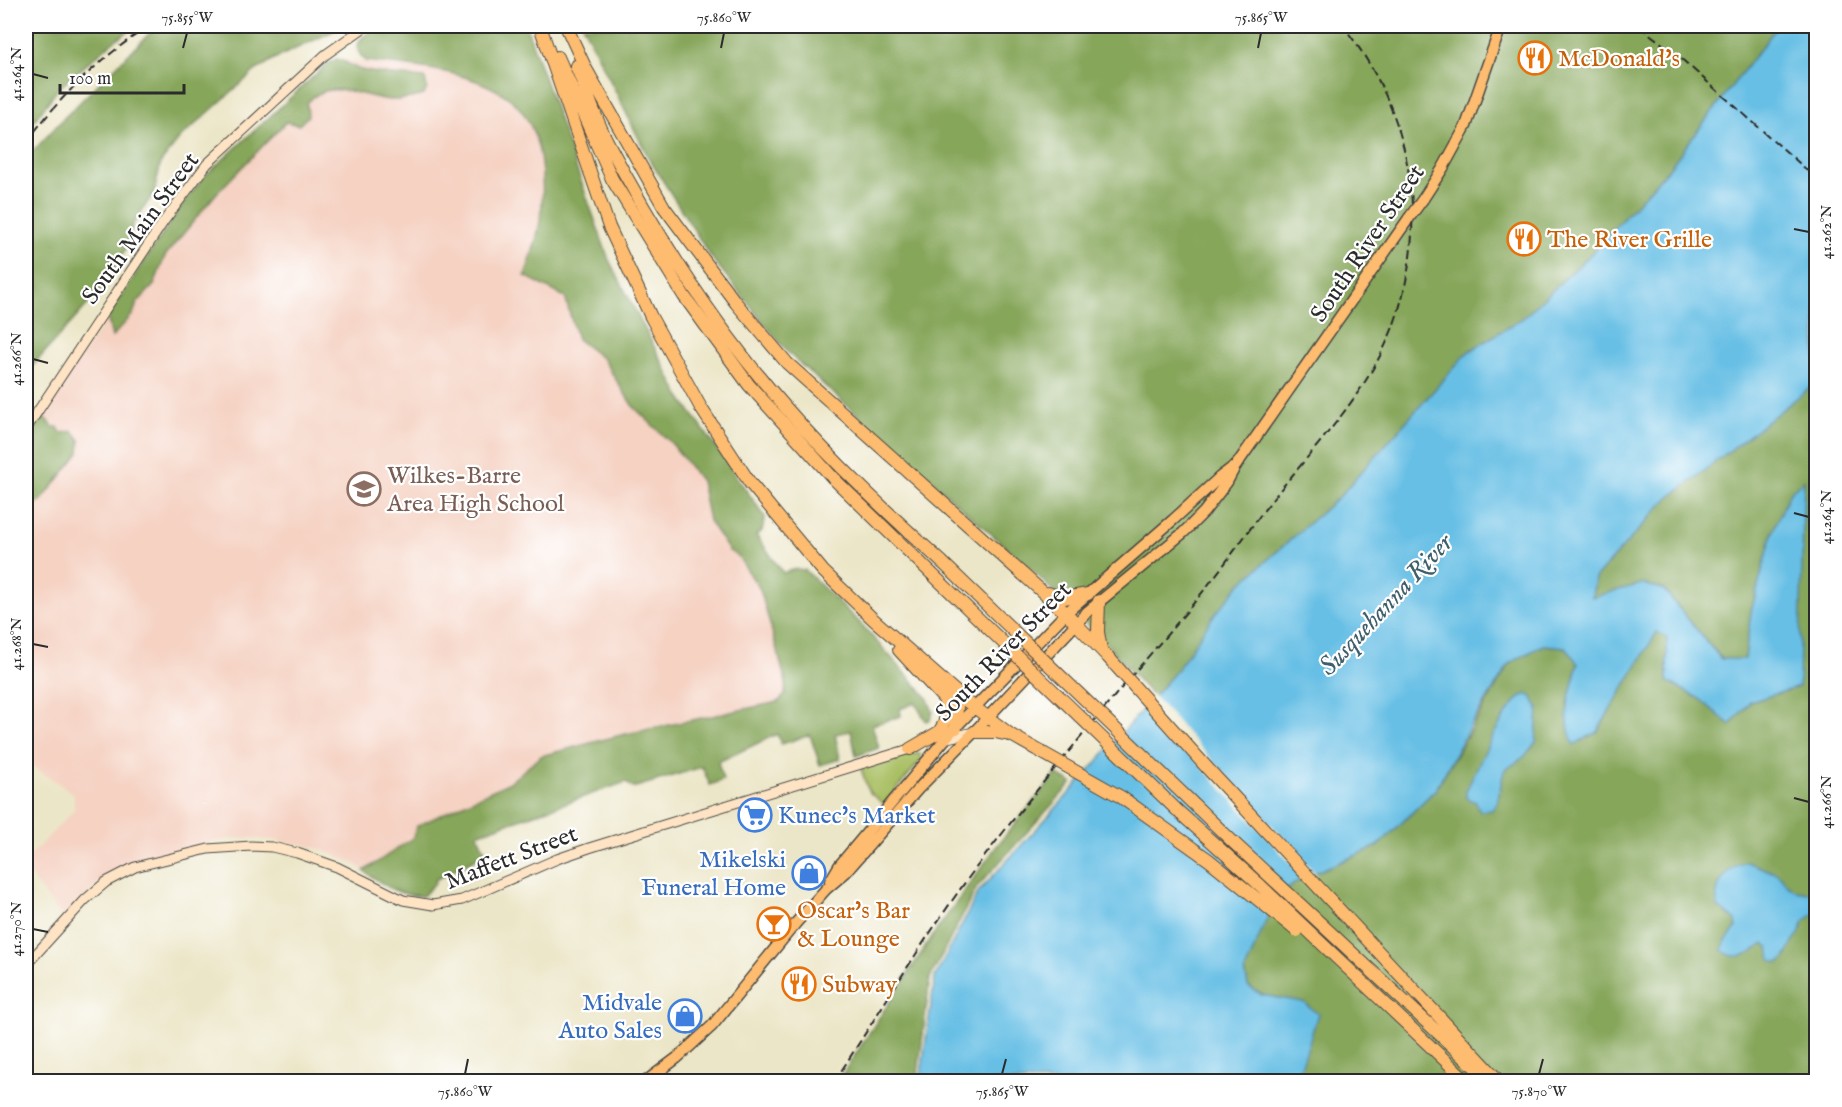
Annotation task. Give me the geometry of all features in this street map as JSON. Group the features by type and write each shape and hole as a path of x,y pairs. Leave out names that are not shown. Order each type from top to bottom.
{"highway":[{"path":"542,26 612,179 684,296 756,393 833,478 931,573 1172,805 1468,1082"},
{"path":"542,26 609,227 651,317 701,408 750,483 823,571 873,619 987,718 1011,735 1121,797 1166,828 1361,983"},
{"path":"564,26 606,140 666,244 729,339 786,409 856,483 942,562 1233,842 1491,1082"},
{"path":"564,26 664,207 736,303 788,363 1077,623 1298,867 1500,1082"},
{"path":"1042,590 1064,598 1088,594"},
{"path":"1099,601 1098,632 1105,653"},
{"path":"873,619 919,674 944,699 946,705 946,718 941,729 910,749"},
{"path":"916,657 957,706 952,733"},
{"path":"974,732 1011,735"}],"main road":[{"name":"South Main Street","path":"26,429 164,220 207,164 325,55 366,26"},
{"name":"South River Street","path":"645,1082 677,1058 712,1026 795,924 846,872 935,771 1077,623 1099,601 1183,533 1204,512 1443,168 1466,126 1501,26"},
{"name":"South River Street","path":"826,890 839,866 952,733 1066,613 1235,466"},
{"name":"Maffett Street","path":"26,965 100,886 123,872 157,861 227,847 272,847 312,857 403,900 416,904 442,904 462,900 556,859 589,848 910,749 952,733 974,732"}],"shaded area":[{"name":"Wilkes-Barre Area High School","path":"336,59 433,70 460,76 489,86 511,100 529,122 537,143 543,171 539,227 525,276 565,297 577,339 603,359 632,405 673,445 701,481 705,496 729,550 737,555 760,589 786,682 785,695 778,702 621,735 541,756 510,782 417,826 414,838 364,871 355,864 320,849 300,844 253,838 226,839 149,857 126,866 101,881 62,917 26,871 26,860 74,810 74,794 26,762 26,440 182,205 204,177 327,64"}],"green space":[{"path":"26,26 137,26 115,40 58,89 26,131"},
{"path":"157,26 344,26 274,59 255,71 180,138 161,162 154,193 133,224 127,246 107,283 26,373 26,159"},
{"path":"378,26 526,26 609,260 681,398 765,517 762,531 756,535 783,573 795,569 805,570 859,622 927,697 933,712 930,720 926,721 915,703 900,709 901,716 872,725 879,748 856,756 851,731 835,734 840,759 820,765 810,735 781,744 777,734 718,762 723,780 710,785 702,767 633,788 626,782 477,834 486,853 435,880 423,896 405,894 391,889 364,871 413,838 417,826 510,782 541,756 621,735 778,702 785,695 786,682 760,589 737,555 729,551 709,521 701,481 673,445 632,405 603,359 577,339 565,297 525,276 539,227 542,176 536,141 522,111 499,91 467,78 425,68 366,61 360,55 358,45 363,37"},
{"path":"583,26 1780,26 1670,167 1588,257 1523,318 1468,352 1340,496 1239,585 1177,670 1153,697 1110,648 1036,574 788,353 711,257 649,159"},
{"path":"336,59 370,72 425,78 427,88 424,95 395,100 336,90 316,95 307,103 308,116 299,125 286,122 215,195 165,256 154,285 137,303 133,314 112,337 107,317 182,205 204,177 327,64"},
{"path":"1816,383 1816,1081 1297,1081 1303,1002 1262,995 1248,986 1245,970 1275,899 1302,878 1378,846 1436,789 1510,663 1543,645 1566,647 1578,663 1567,707 1597,732 1657,631 1667,638 1667,681 1700,699 1730,725 1750,702 1799,687 1790,493 1773,531 1751,612 1745,659 1722,659 1663,589 1642,584 1592,598 1595,578 1664,502"},
{"path":"43,416 53,427 58,427 61,433 73,431 80,440 79,453 42,500 31,506 28,489 26,489 26,442"},
{"path":"909,753 920,754 922,759 884,804 869,792 861,769"},
{"path":"1056,774 1072,783 977,887 930,978 917,1081 838,1081 933,935 996,847"}],"water":[{"name":"Susquehanna River","path":"1780,26 1816,26 1816,383 1664,502 1595,578 1592,597 1642,584 1663,589 1721,659 1745,659 1751,612 1773,531 1790,492 1804,480 1799,687 1750,702 1730,725 1700,699 1667,681 1667,638 1657,632 1597,732 1574,745 1567,714 1578,664 1566,647 1543,645 1510,663 1471,725 1436,789 1378,846 1302,878 1275,899 1245,971 1248,986 1262,995 1303,1002 1318,1014 1297,1081 920,1082 935,977 979,891 1067,796 1177,670 1212,618 1239,585 1340,496 1468,352 1523,318 1588,257 1670,167"},
{"path":"1526,694 1532,697 1538,707 1536,742 1525,756 1504,771 1497,803 1492,810 1480,811 1476,802 1466,798 1466,791 1484,752 1509,710"},
{"path":"1747,862 1778,874 1797,891 1814,894 1816,898 1816,913 1804,921 1787,956 1779,963 1771,960 1769,947 1764,944 1749,953 1738,956 1727,954 1722,950 1736,928 1736,920 1718,907 1717,892 1727,873"}],"pier":[{"path":"1152,694 1317,875 1306,880 1144,704"}],"railway":[{"path":"26,143 52,110 82,79 114,51 149,26"},
{"path":"834,1082 922,945 978,865 1113,698 1203,592 1272,500 1324,438 1356,395 1384,349 1405,285 1411,246 1412,206 1408,168 1399,130 1385,94 1366,59 1343,26"},
{"path":"1639,26 1677,55 1816,178"}],"place":[{"name":"McDonald's","path":"1535,58"},
{"name":"The River Grille","path":"1524,239"},
{"name":"Wilkes-Barre Area High School","path":"364,489"},
{"name":"Kunec's Market","path":"755,815"},
{"name":"Mikelski Funeral Home","path":"809,873"},
{"name":"Oscar's Bar & Lounge","path":"774,924"},
{"name":"Subway","path":"799,984"},
{"name":"Midvale Auto Sales","path":"685,1016"}]}
